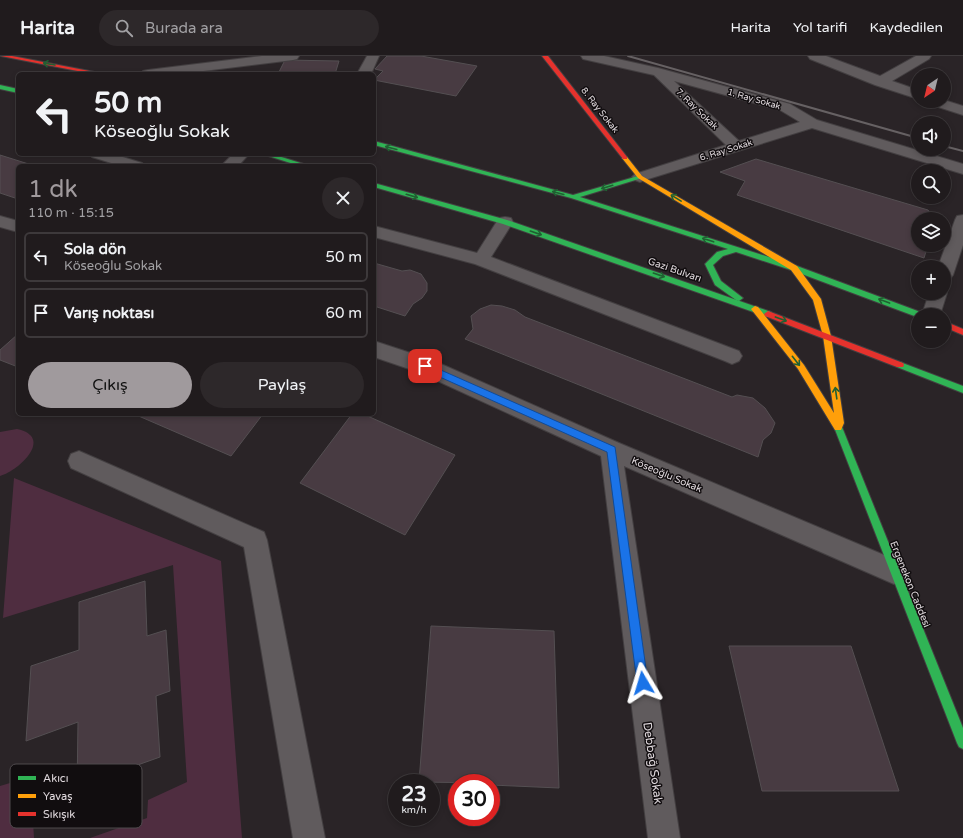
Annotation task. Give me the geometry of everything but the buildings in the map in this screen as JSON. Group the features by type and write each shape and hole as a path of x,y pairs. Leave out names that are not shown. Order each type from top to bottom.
{"main road":[{"path":"4,56 91,72"},
{"name":"8. Ray Sokak","path":"545,56 640,177"},
{"path":"2,89 16,91"},
{"path":"376,145 574,197 794,268 911,312"},
{"path":"272,156 300,164"},
{"path":"574,197 640,177 794,268 817,299 828,336 841,432"},
{"name":"Gazi Bulvarı","path":"376,186 505,222 755,309 828,336 963,390"},
{"path":"738,249 720,254 709,264 718,283 755,309 801,367 841,432"},
{"path":"951,327 963,332"},
{"name":"Ergenekon Caddesi","path":"841,432 894,572 963,743"}],"street":[{"path":"164,72 293,56"},
{"path":"365,72 373,56"},
{"name":"1. Ray Sokak","path":"587,56 658,72 785,107 812,123 963,169"},
{"path":"814,56 911,93"},
{"path":"880,82 925,56"},
{"name":"7. Ray Sokak","path":"658,72 736,147"},
{"path":"951,107 963,111"},
{"name":"6. Ray Sokak","path":"640,177 812,123"},
{"path":"104,156 130,164"},
{"path":"231,164 240,156"},
{"path":"0,221 16,226"},
{"path":"481,260 505,222"},
{"path":"950,260 962,228"},
{"path":"376,232 481,260 732,356"},
{"name":"Köseoğlu Sokak","path":"376,350 425,366 611,450 894,572"},
{"name":"Debbağ Sokak","path":"611,450 664,838"},
{"path":"79,461 255,540 310,838"}],"shaded area":[{"path":"17,429 28,433 33,439 33,446 24,461 8,473 0,476 0,432"},
{"path":"14,478 221,561 242,838 90,838 118,828 142,828 142,820 147,818 148,800 187,782 173,565 3,618"},
{"path":"10,783 10,828 33,828 34,838 0,838 0,786"}],"railway":[{"path":"628,56 911,136"},
{"path":"951,148 963,151"}],"traffic: fast":[{"path":"0,87 16,91"},
{"path":"376,144 573,197 794,268 911,312"},
{"path":"272,156 300,164"},
{"path":"573,197 640,177"},
{"path":"376,186 505,222 768,314"},
{"path":"738,249 720,254 709,264 718,283 739,298"},
{"path":"900,365 963,390"},
{"path":"838,427 963,743"}],"traffic: slow":[{"path":"625,158 640,177 794,268"},
{"path":"794,268 817,299 827,336"},
{"path":"755,309 801,367 838,427"},
{"path":"827,336 840,423"}],"traffic: jam":[{"path":"4,56 91,72"},
{"path":"545,56 625,158"},
{"path":"768,314 900,365"},
{"path":"951,327 963,332"}],"route":[{"path":"425,366 611,450 643,683"}]}
